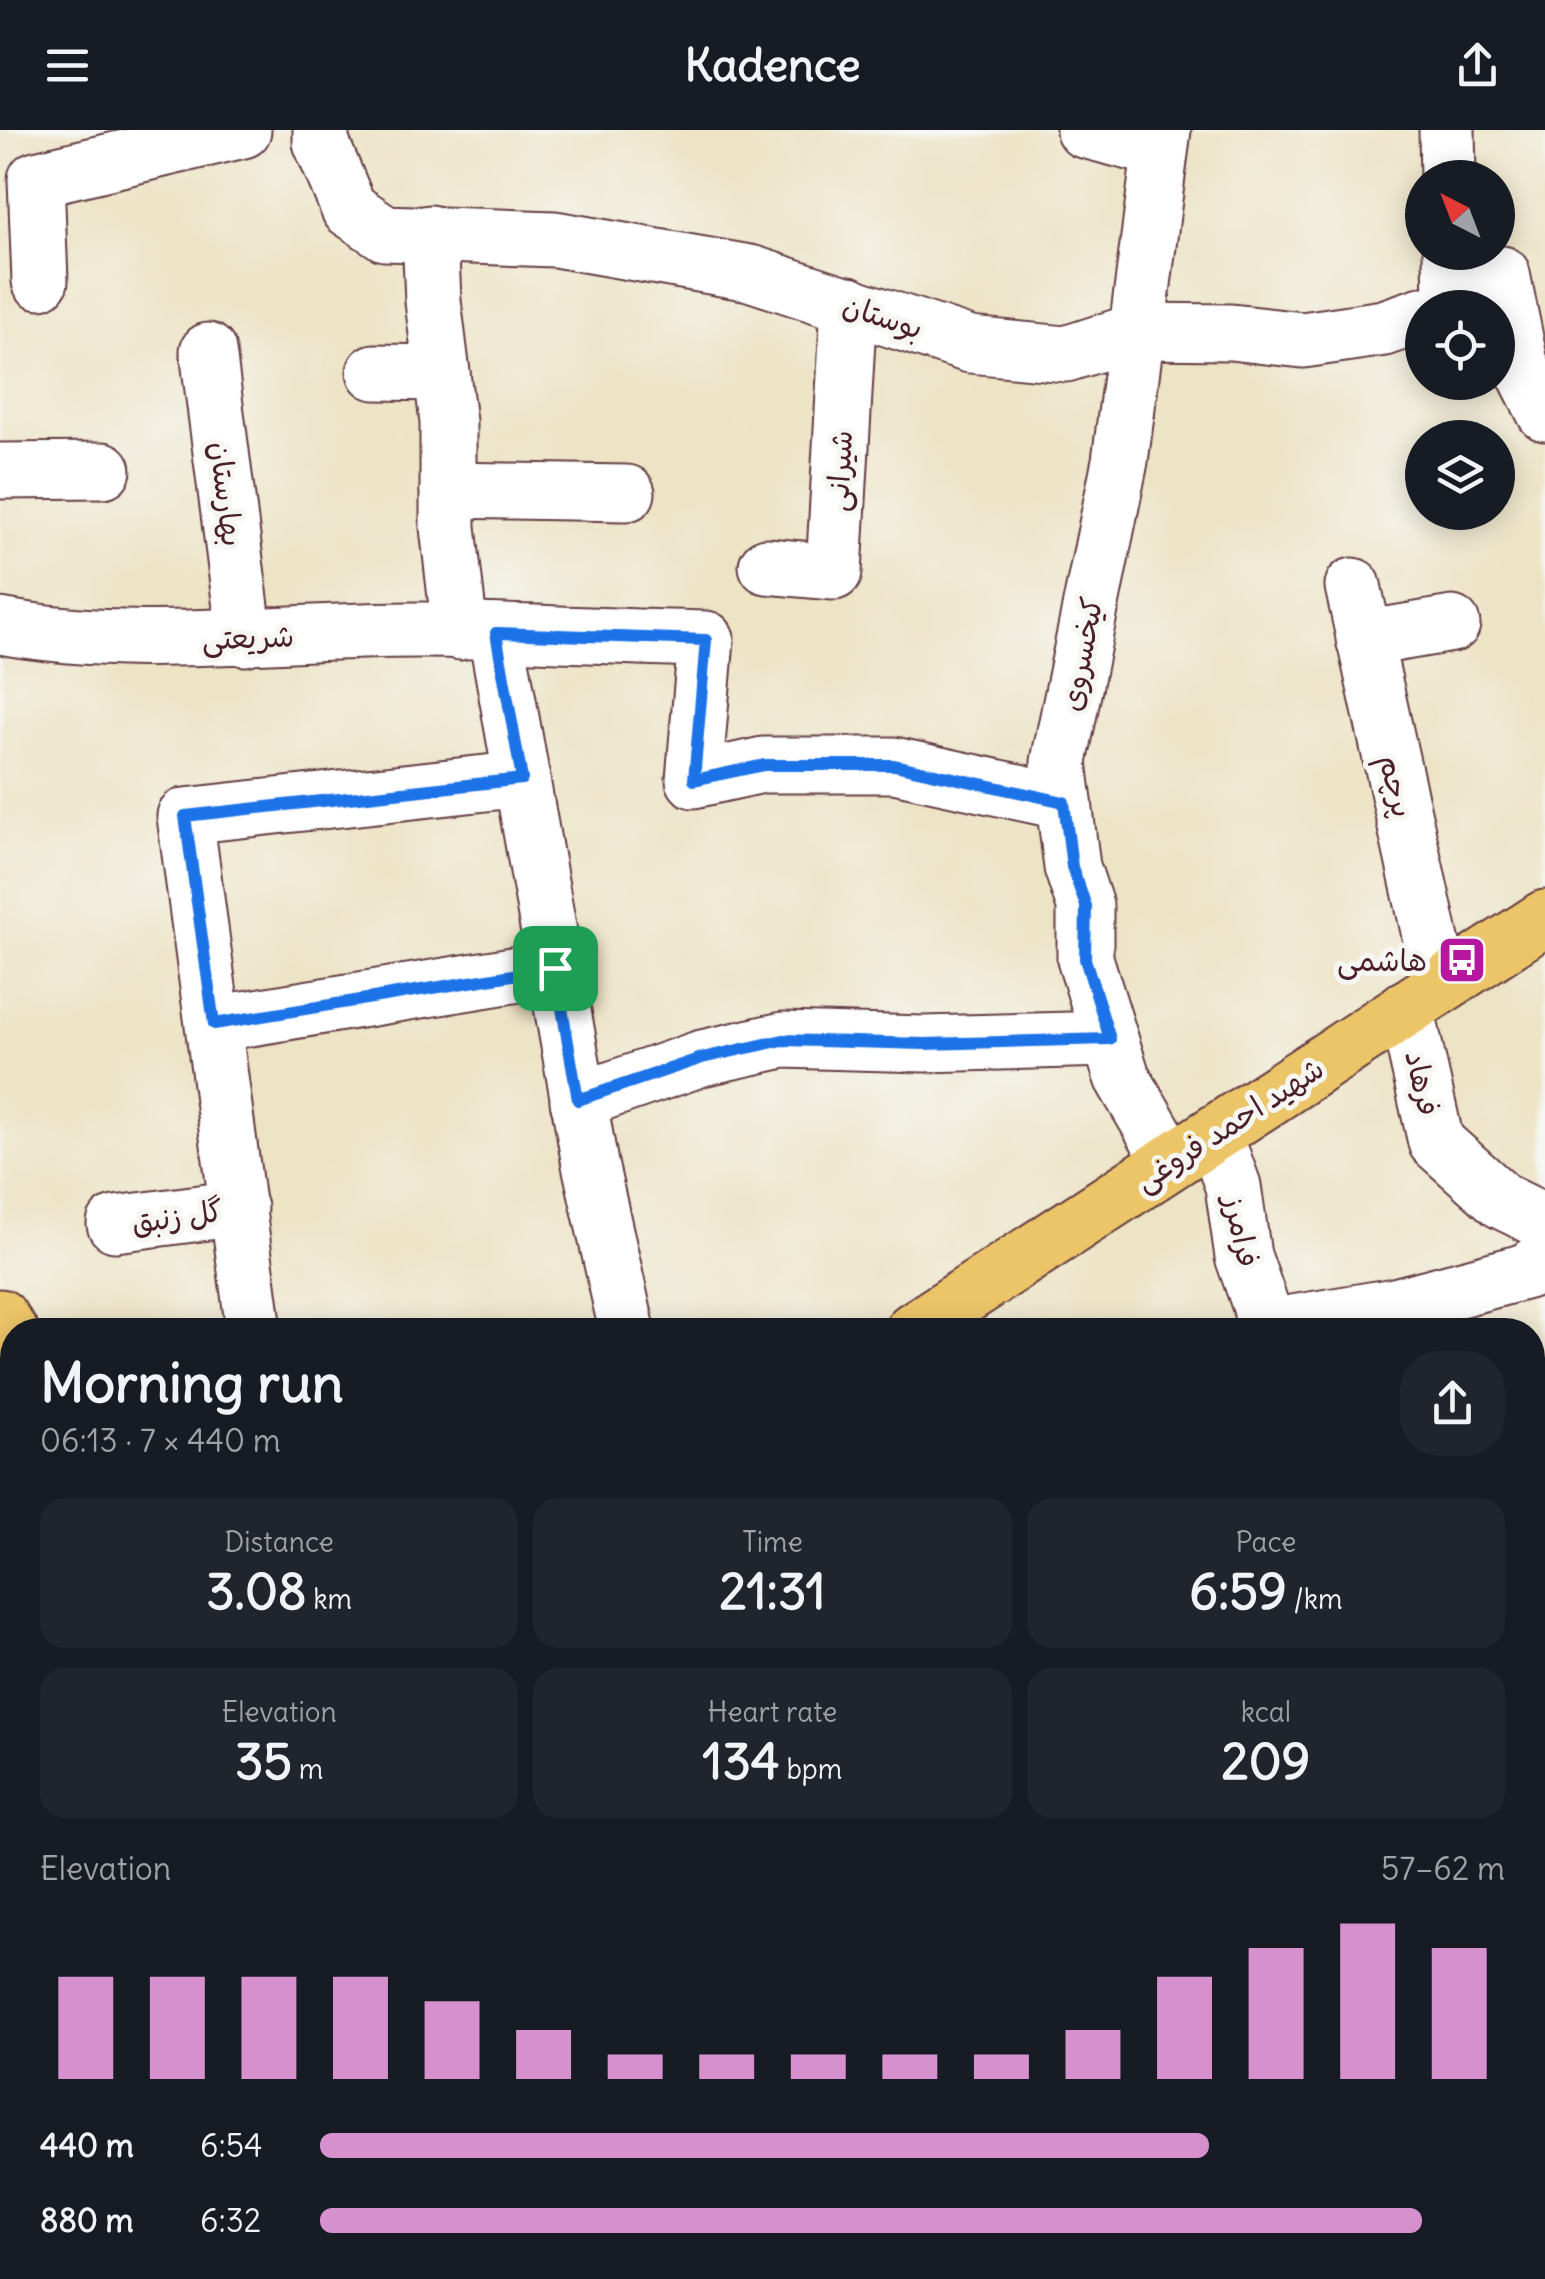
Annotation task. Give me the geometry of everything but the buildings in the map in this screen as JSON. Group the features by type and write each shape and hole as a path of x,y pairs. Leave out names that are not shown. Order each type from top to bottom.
{"main road":[{"name":"شهید احمد فروغی","path":"930,1318 1545,918"}],"street":[{"path":"40,281 36,180 243,130"},
{"name":"بوستان","path":"320,130 321,142 349,209 385,233 555,239 750,272 970,345 1066,354 1137,331 1231,332 1304,340 1384,328 1405,316"},
{"path":"1084,130 1162,140"},
{"path":"1447,130 1448,160"},
{"name":"کیخسروی","path":"1162,140 1120,462 1059,762 1072,867 1086,906 1085,959 1122,1078 1192,1147"},
{"path":"430,233 433,301 448,422 448,527 522,779 578,1100 623,1318"},
{"name":"بوستان","path":"1481,290 1502,274 1505,290"},
{"name":"شیرانی","path":"767,566 834,572 849,304"},
{"name":"بوستان","path":"1515,338 1520,363 1545,412"},
{"name":"بهارستان","path":"208,351 245,638"},
{"path":"375,372 442,373"},
{"path":"0,471 103,470"},
{"path":"448,490 628,493"},
{"name":"پرچم","path":"1352,586 1424,997"},
{"path":"1364,639 1452,624"},
{"name":"شریعتی","path":"0,626 156,638 424,630 706,640 694,780 764,765 894,765 1064,802"},
{"path":"252,1318 185,816 522,779"},
{"name":"شهید احمد فروغی","path":"959,1318 1545,941"},
{"path":"214,1024 555,968"},
{"name":"فرهاد","path":"1424,997 1436,1142 1502,1201 1545,1222"},
{"path":"578,1100 702,1058 783,1040 924,1044 1110,1039"},
{"name":"فرامرز","path":"1192,1147 1233,1186 1243,1256 1262,1318"},
{"name":"گل زنبق","path":"115,1224 238,1208"},
{"path":"1326,1318 1395,1306 1485,1306 1545,1260"}],"place":[{"name":"هاشمی","path":"1462,960"}],"route":[{"path":"496,633 706,640 694,780 764,765 894,765 1064,802 1072,867 1086,906 1085,959 1110,1039 924,1044 783,1040 702,1058 578,1100 555,968 214,1024 185,816 522,779 496,633"}]}
